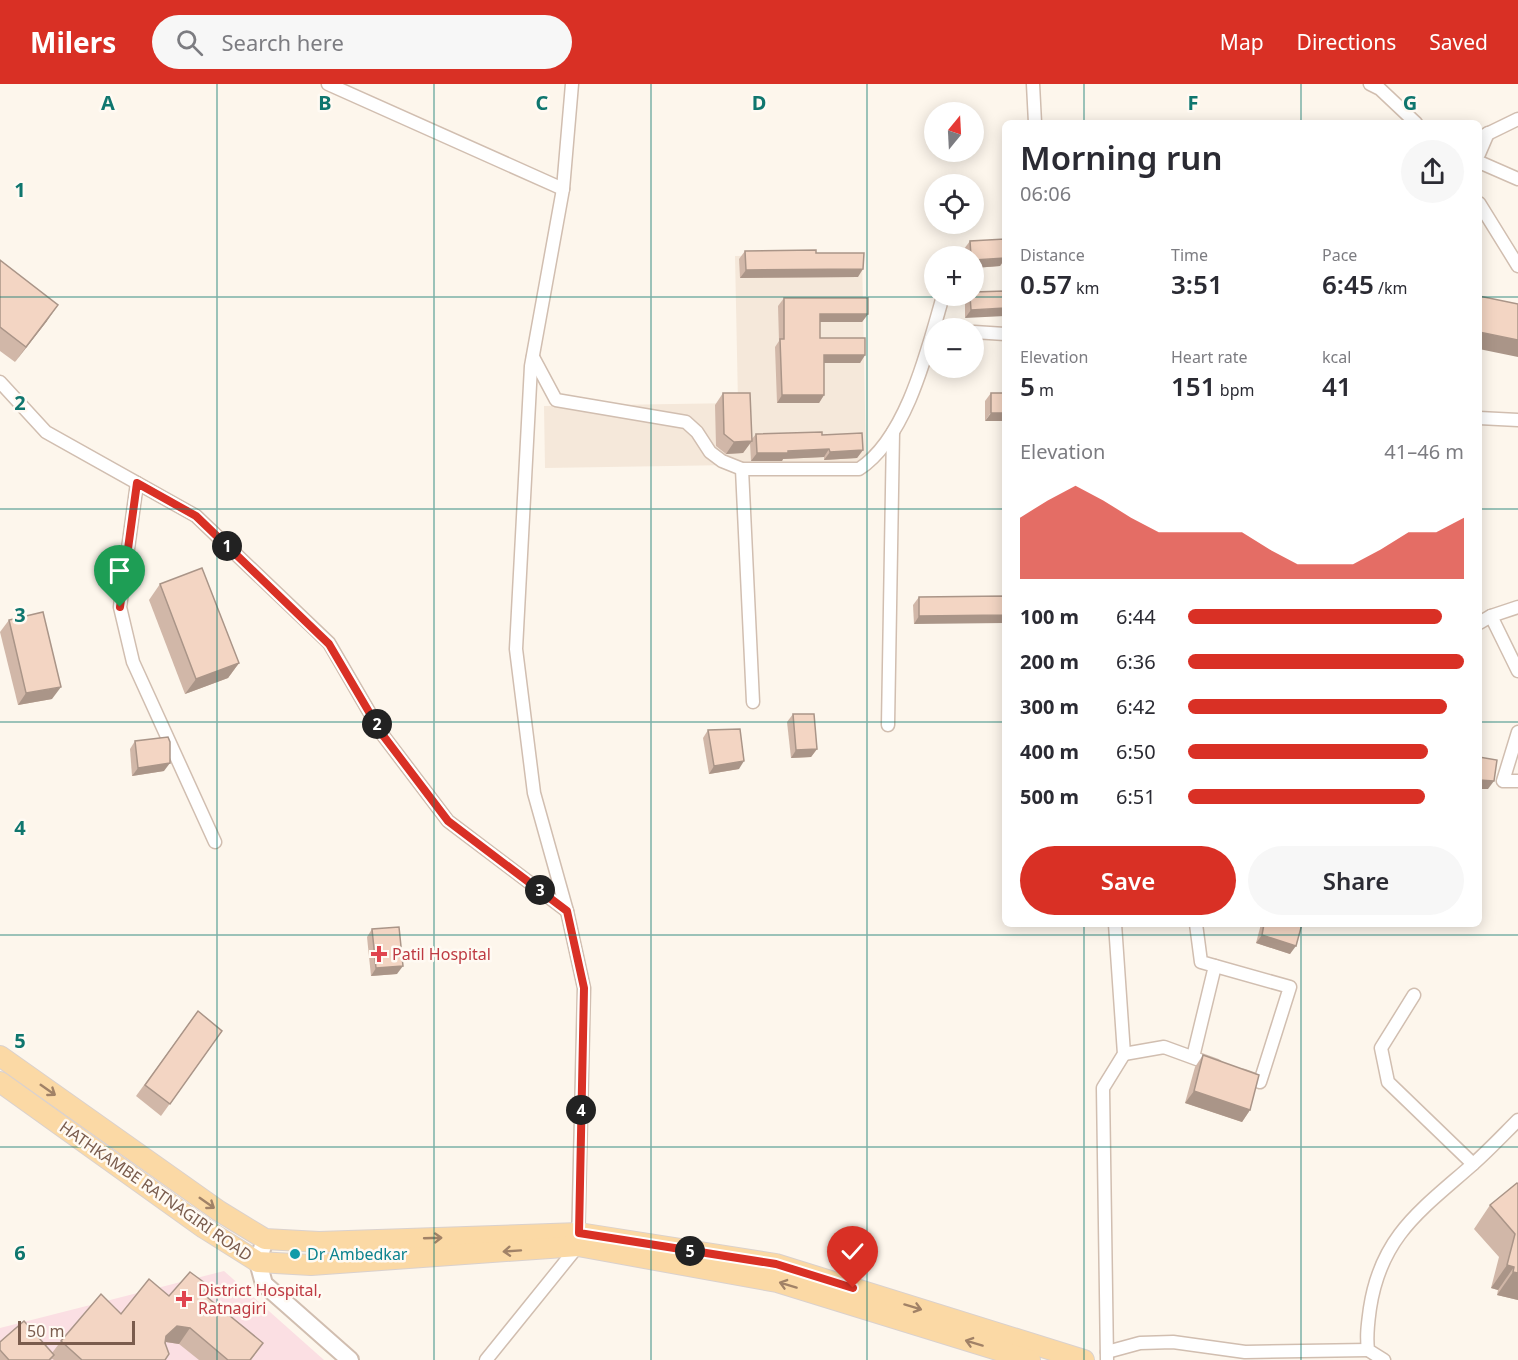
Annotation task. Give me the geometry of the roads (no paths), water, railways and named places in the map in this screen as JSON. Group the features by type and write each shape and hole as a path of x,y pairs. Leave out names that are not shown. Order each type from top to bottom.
{"main road":[{"path":"0,1056 219,1211 265,1239 319,1242 578,1240 776,1264 1084,1360"},
{"name":"HATHKAMBE RATNAGIRI ROAD","path":"0,1082 204,1228 258,1262 311,1264 578,1240 777,1282 1030,1360"}],"street":[{"path":"328,84 563,189"},
{"path":"486,1360 578,1240 584,988 567,911 534,792 516,649 533,357 563,189 572,84"},
{"path":"1033,84 1035,120"},
{"path":"1370,84 1380,89 1413,120"},
{"path":"1484,136 1518,119"},
{"path":"1482,163 1518,179"},
{"path":"1482,208 1518,266"},
{"path":"984,333 1002,334"},
{"path":"533,357 556,400 686,422 698,432 710,452 722,461 742,469 859,469 869,462 893,432 918,379 924,361"},
{"path":"0,382 46,432 196,516 329,644 382,734 448,821 567,911"},
{"path":"1482,418 1518,420"},
{"path":"888,725 893,432"},
{"path":"742,469 753,702"},
{"path":"137,483 120,607 133,662 215,842"},
{"path":"1482,621 1518,607"},
{"path":"1491,616 1518,671"},
{"path":"1518,732 1503,781 1518,781"},
{"path":"1115,927 1124,1054 1103,1088 1107,1356 1140,1343 1173,1342 1245,1352 1368,1350 1384,1360"},
{"path":"1124,1054 1164,1047 1260,1082 1290,987 1201,962 1196,927"},
{"path":"1193,1057 1215,966"},
{"path":"1414,995 1381,1048 1388,1082 1473,1164"},
{"path":"1368,1350 1366,1334 1373,1291 1387,1251 1411,1219 1518,1120"},
{"path":"265,1239 258,1262 264,1284 350,1360"}],"place":[{"name":"Patil Hospital","path":"379,954"},
{"name":"Dr Ambedkar","path":"295,1254"},
{"name":"District Hospital, Ratnagiri","path":"184,1299"}]}
